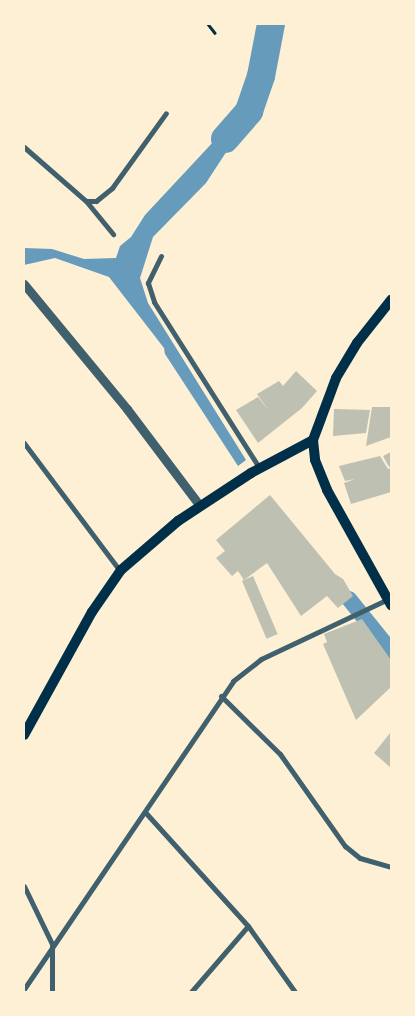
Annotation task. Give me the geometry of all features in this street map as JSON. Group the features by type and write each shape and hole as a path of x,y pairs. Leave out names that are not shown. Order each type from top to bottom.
{"main road":[{"path":"390,602 326,490 315,460 313,440 336,378 357,343 391,300"},
{"path":"24,735 92,612 120,571 135,556 200,506 260,469 313,440"}],"street":[{"path":"86,201 96,201 112,188 166,113"},
{"path":"24,147 86,201 113,234"},
{"path":"161,256 148,283 154,302 260,469"},
{"path":"24,284 127,409 200,506"},
{"path":"24,444 120,571"},
{"path":"24,989 52,944 145,812 221,696 240,674 261,659 390,602"},
{"path":"221,696 280,754 345,846 360,858 391,868"},
{"path":"145,812 248,926 295,992"},
{"path":"24,886 52,944 52,992"},
{"path":"191,992 248,926"}],"path":[{"path":"208,24 215,33"}],"water":[{"path":"243,110 253,111 206,183 153,237 140,278 148,303 246,460 238,466 165,354 164,348 109,277 55,258 24,265 24,248 52,249 84,259 116,258 120,246 131,237 145,215"}],"building":[{"path":"296,371 317,391 302,408 258,443 236,410 258,397 269,411 257,394 279,381 283,386"},
{"path":"372,407 391,407 391,437 366,446"},
{"path":"334,409 370,410 366,433 333,436"},
{"path":"391,452 391,466 389,467 383,456"},
{"path":"380,456 388,469 391,468 391,492 351,504 344,483 355,479 345,481 339,466"},
{"path":"270,495 335,574 343,579 353,596 338,608 327,596 301,616 267,563 244,580 238,571 232,576 216,558 225,551 216,540"},
{"path":"253,576 278,634 267,639 242,581"},
{"path":"362,619 391,660 391,687 356,720 323,644 327,642 324,634"},
{"path":"391,732 391,768 374,753"}],"waterway":[{"path":"225,139 249,111 261,76 271,24"},
{"path":"349,599 391,651"}]}
